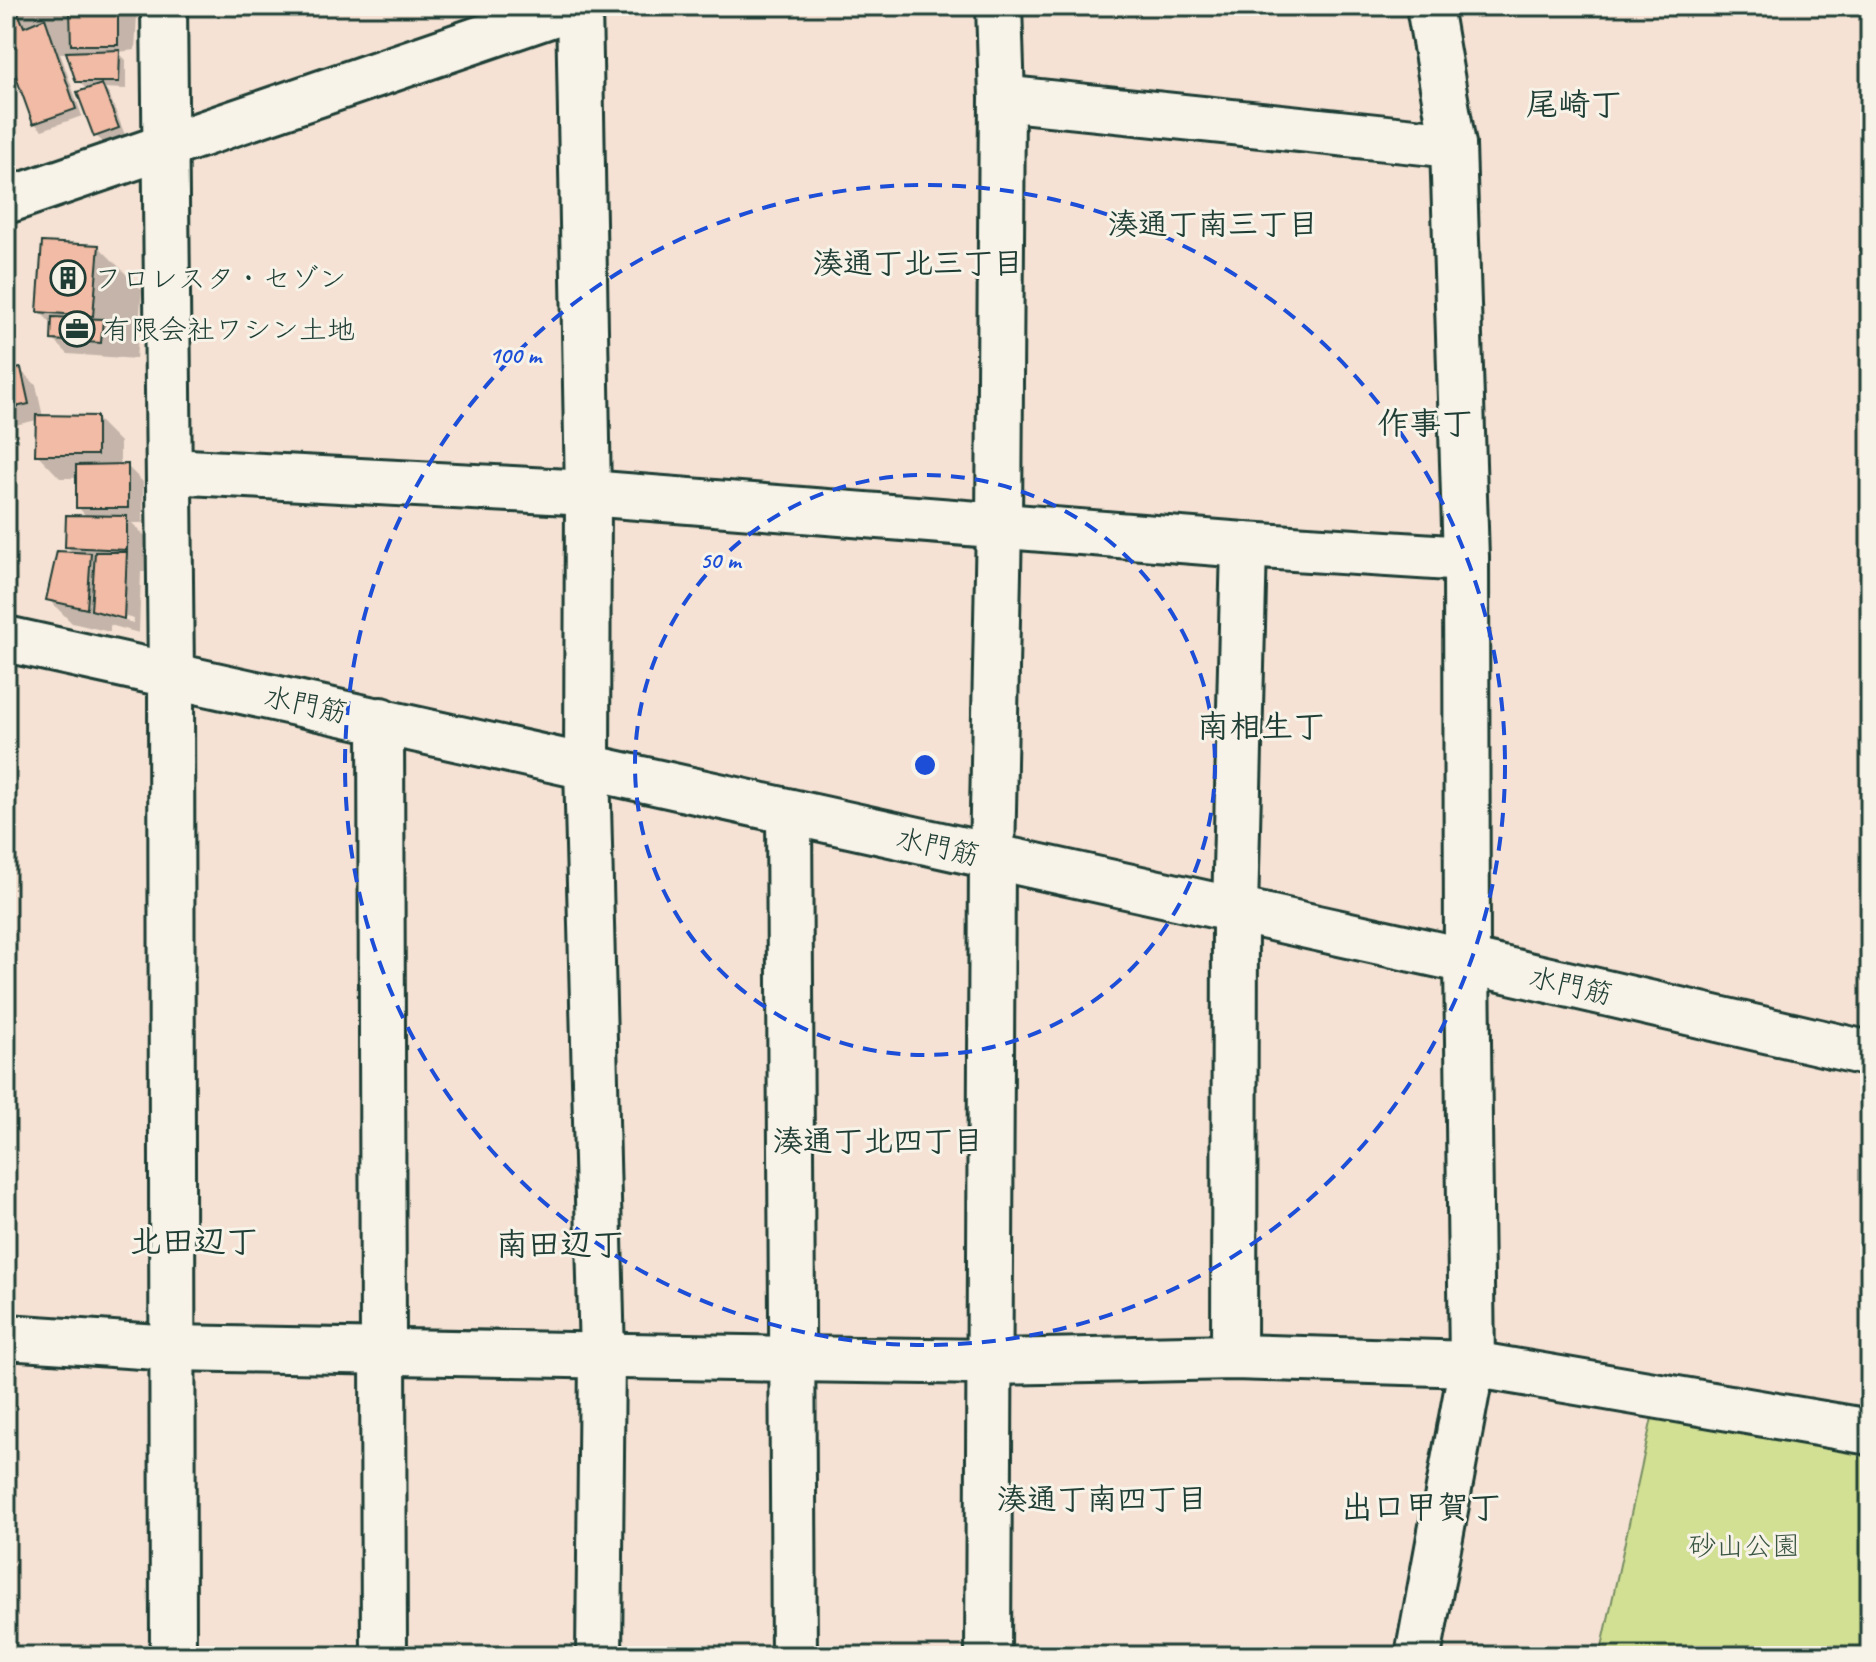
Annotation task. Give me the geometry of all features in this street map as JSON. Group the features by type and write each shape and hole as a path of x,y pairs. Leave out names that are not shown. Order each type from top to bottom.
{"street":[{"path":"164,6 171,676 173,1656"},
{"path":"6,201 578,6 588,493 587,766 602,1356 599,1656"},
{"path":"988,1656 992,858 999,525 1002,98 999,6"},
{"path":"1418,1656 1472,1364 1466,559 1453,145 1429,6"},
{"path":"1002,98 1453,145"},
{"path":"169,471 588,493 1244,545 1466,559"},
{"path":"1234,1357 1235,911 1244,545"},
{"name":"水門筋","path":"6,639 1467,961 1870,1054"},
{"path":"381,720 384,1656"},
{"path":"789,812 794,1656"},
{"path":"6,1337 173,1348 602,1356 990,1362 1234,1357 1472,1364 1870,1432"}],"green space":[{"name":"砂山公園","path":"1652,1418 1870,1455 1870,1656 1600,1656"}],"building":[{"path":"6,6 41,6 41,10 6,10"},
{"path":"70,10 118,11 118,45 71,45"},
{"path":"19,15 24,27 45,18 76,109 33,124 6,49 6,21"},
{"path":"120,50 119,82 76,82 66,52"},
{"path":"102,84 119,128 94,137 77,92"},
{"name":"フロレスタ・セゾン","path":"42,242 99,245 93,316 37,312"},
{"name":"有限会社ワシン土地","path":"52,317 103,319 101,343 51,340"},
{"path":"21,368 29,404 6,409 6,371"},
{"path":"36,415 97,416 97,455 35,455"},
{"path":"128,464 128,508 76,508 76,465"},
{"path":"66,515 127,516 127,550 65,547"},
{"path":"57,551 91,553 87,609 46,600"},
{"path":"95,552 127,552 124,619 91,610"}],"place":[{"name":"フロレスタ・セゾン","path":"68,278"},
{"name":"有限会社ワシン土地","path":"77,329"}],"district":[{"name":"尾崎丁","path":"1574,104"},
{"name":"湊通丁南三丁目","path":"1213,224"},
{"name":"湊通丁北三丁目","path":"918,263"},
{"name":"作事丁","path":"1425,423"},
{"name":"南相生丁","path":"1261,726"},
{"name":"湊通丁北四丁目","path":"878,1141"},
{"name":"北田辺丁","path":"194,1241"},
{"name":"南田辺丁","path":"560,1244"},
{"name":"湊通丁南四丁目","path":"1102,1499"},
{"name":"出口甲賀丁","path":"1421,1507"}]}
